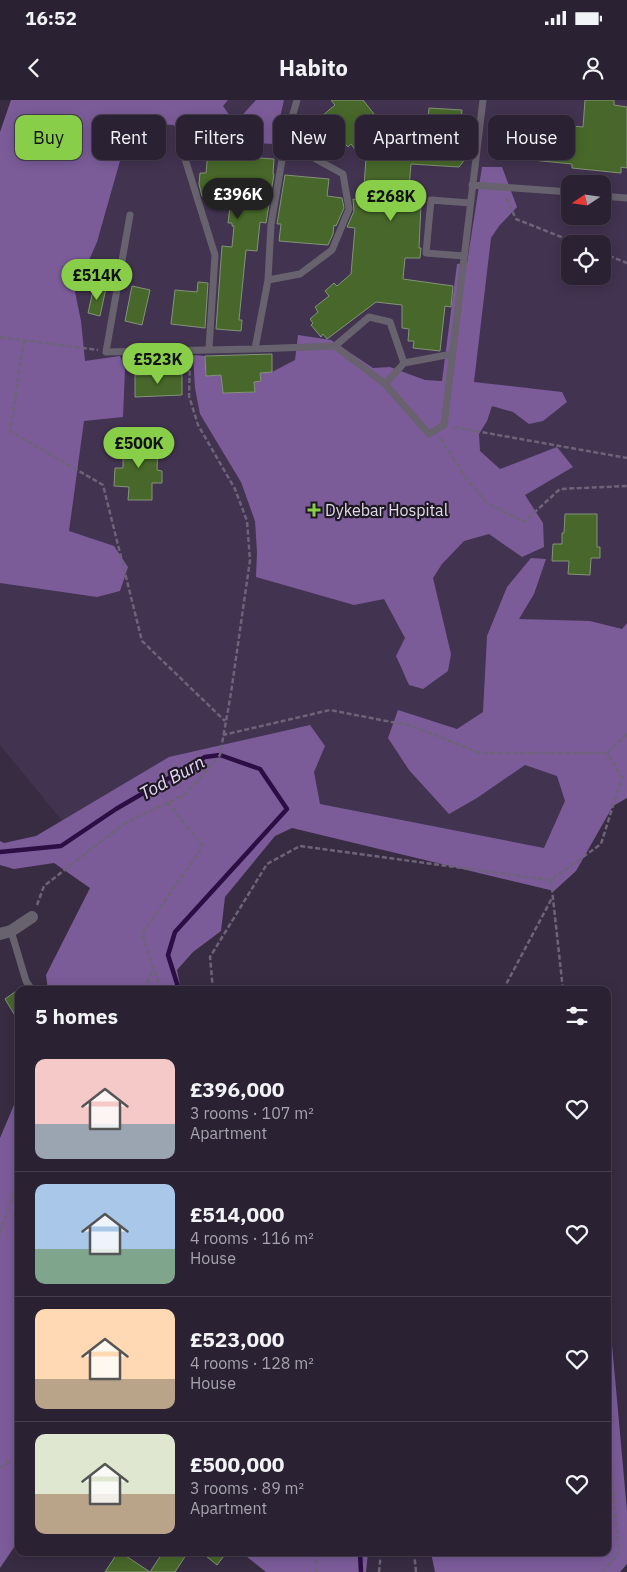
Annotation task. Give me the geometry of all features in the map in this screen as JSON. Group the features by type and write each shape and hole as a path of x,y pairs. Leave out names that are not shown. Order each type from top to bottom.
{"street":[{"path":"6,932 32,916"}],"lane":[{"path":"293,115 297,100"},
{"path":"335,346 384,384 430,434 444,425 483,100"},
{"path":"185,160 214,255 209,348"},
{"path":"255,348 268,280 271,225 282,160"},
{"path":"268,280 300,274 332,250 349,209 343,174 318,160"},
{"path":"472,185 561,191"},
{"path":"611,197 627,198"},
{"path":"464,256 426,253 431,200 470,203"},
{"path":"130,215 106,352 335,346 369,317 390,322 404,363"},
{"path":"384,384 404,363 452,354"},
{"path":"6,932 29,986"}],"path":[{"path":"500,187 516,219 561,237"},
{"path":"611,257 627,263"},
{"path":"0,337 106,352"},
{"path":"24,340 10,431 103,485 142,641 226,722"},
{"path":"32,916 44,886 125,823 186,794 220,755 250,560 248,521 235,489 198,426 189,396 190,349"},
{"path":"444,425 627,458"},
{"path":"435,430 464,475 487,503 524,522 560,489 627,486"},
{"path":"223,734 330,710 412,726 480,753 607,753 627,734"},
{"path":"213,986 210,957 267,864 300,846 551,880 601,844 622,777 607,753"},
{"path":"160,986 142,934 203,846 168,802"},
{"path":"551,880 563,986"},
{"path":"505,986 553,896"},
{"path":"146,986 154,968"},
{"path":"0,1233 15,1189"},
{"path":"0,1468 15,1459"},
{"path":"602,1572 619,1553 611,1471"},
{"path":"316,1556 316,1572"},
{"path":"379,1572 381,1556"},
{"path":"414,1556 416,1572"}],"shaded area":[{"path":"11,100 228,100 223,106 229,115 176,115 176,127 166,124 166,115 92,115 92,160 120,160 97,242 75,292 81,321 85,361 120,356 125,369 123,417 84,421 69,531 114,546 128,567 120,591 97,597 0,583 0,132"},
{"name":"Dykebar Hospital","path":"20,100 627,100 627,765 553,868 288,816 164,945 0,745 0,154"},
{"path":"256,100 284,100 281,115 273,115 273,144 263,143 263,115 242,115"},
{"path":"482,167 502,167 517,207 499,226 491,238 474,382 562,392 567,402 543,421 529,424 513,412 492,406 487,421 479,434 480,451 500,469 557,447 573,467 525,495 543,523 544,547 522,557 489,534 464,541 442,564 433,578 451,654 448,671 423,689 409,685 396,656 405,638 384,599 354,605 256,577 255,521 241,482 200,414 195,388 193,355 205,356 206,376 221,375 223,393 255,392 254,382 261,381 260,373 272,372 295,360 298,335 331,340 373,368 390,367 425,380 442,381 457,264 467,263"},
{"path":"531,558 546,559 534,594 519,619 590,621 622,629 627,623 627,798 613,806 576,871 554,891 292,828 275,836 225,897 221,931 193,952 177,970 180,986 47,986 46,975 90,888 54,863 14,869 0,865 0,841 4,843 36,836 169,757 310,725 325,746 314,772 320,804 544,848 565,801 557,776 525,765 477,798 449,814 409,770 388,738 398,710 457,729 483,712 487,636 507,587"},
{"path":"15,1102 15,1546 0,1568 0,1138"},
{"path":"611,1333 627,1511 627,1564 620,1572 435,1572 432,1556 611,1556"},
{"path":"246,1556 368,1556 366,1572 266,1572"}],"building":[{"path":"331,100 363,100 375,115 355,115 355,149 351,144 348,147 345,143 345,115 323,115 335,105"},
{"path":"585,100 614,100 614,105 627,107 627,168 621,167 621,173 572,168 572,164 532,160 575,160 575,126 583,127"},
{"path":"429,108 462,110 462,115 428,115"},
{"path":"263,158 274,160 274,174 266,223 260,222 257,251 246,250 239,320 242,320 241,331 216,329 222,246 232,247 234,226 232,226 232,223 228,223 231,199 202,196 199,184 200,173 206,173 207,160 263,160"},
{"path":"366,160 464,160 459,167 411,164 409,188 415,190 414,192 425,193 425,203 421,204 420,258 405,258 403,279 453,286 451,307 445,306 440,351 413,348 414,341 408,341 409,329 402,328 402,305 376,302 327,339 323,334 321,337 311,325 313,323 310,319 318,312 315,307 329,296 325,291 334,283 337,286 351,274 355,228 347,227 354,211 353,199 363,200"},
{"path":"285,175 329,179 327,196 342,198 344,208 336,226 334,225 333,234 328,245 279,241 281,224 277,224"},
{"path":"198,282 208,283 205,328 171,324 175,290 197,292"},
{"path":"94,286 106,288 100,316 88,313"},
{"path":"132,286 150,290 142,325 125,321"},
{"path":"272,354 272,372 260,373 261,381 254,382 255,392 223,393 221,375 206,376 205,356"},
{"path":"182,374 182,395 135,397 135,375"},
{"path":"127,438 158,439 157,470 162,471 162,483 152,483 152,500 128,500 129,487 114,486 115,468 123,468 123,458 126,458"},
{"path":"565,514 597,514 597,547 600,547 600,558 591,558 590,575 568,574 569,561 552,561 553,544 562,544"},
{"path":"15,992 15,1015 5,999"},
{"path":"115,1556 126,1556 150,1572 105,1572"},
{"path":"160,1556 185,1556 175,1572 150,1572"},
{"path":"206,1556 224,1556 217,1565"}],"waterway":[{"name":"Tod Burn","path":"0,852 61,846 116,809 205,757 220,755 260,769 287,809 175,932 168,955 178,986"},
{"name":"Tod Burn","path":"360,1556 361,1572"}],"place":[{"name":"Dykebar Hospital","path":"314,510"}]}
